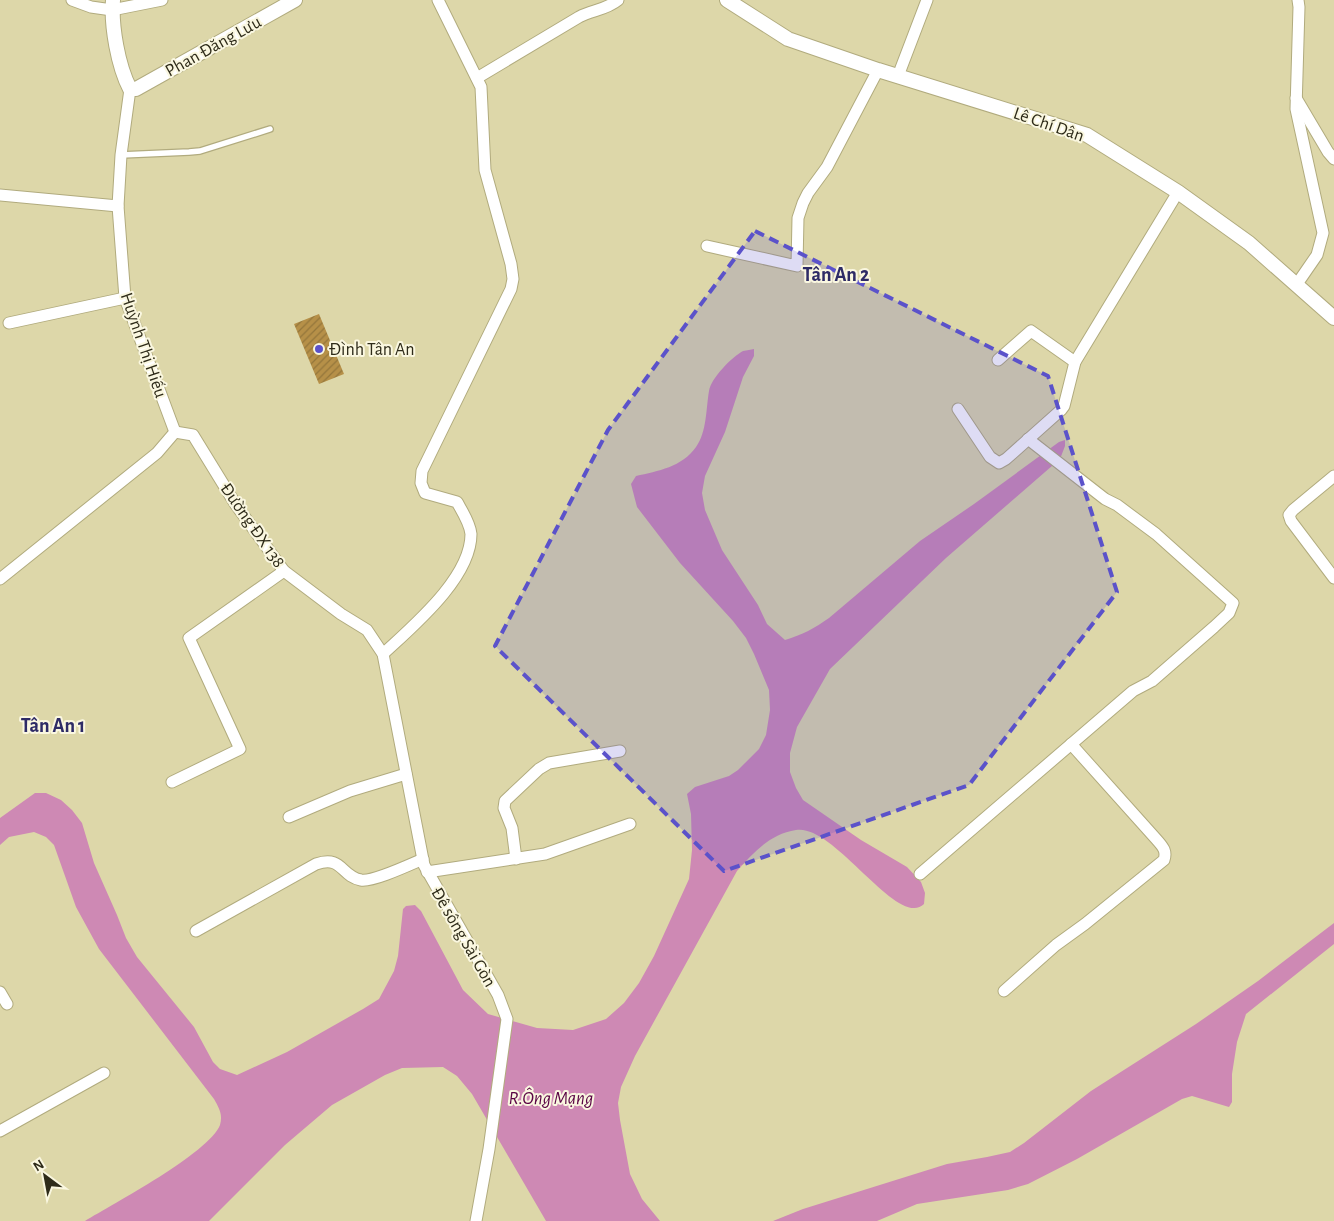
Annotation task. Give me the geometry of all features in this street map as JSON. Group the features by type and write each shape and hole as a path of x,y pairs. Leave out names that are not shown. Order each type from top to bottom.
{"street":[{"path":"72,0 90,7 162,0"},
{"name":"Phan Đăng Lưu","path":"130,89 136,89 295,0"},
{"path":"383,654 434,606 455,579 468,550 471,533 466,517 457,502 425,493 422,483 422,472 511,289 513,280 511,264 485,170 481,88 438,0"},
{"path":"477,78 579,16 606,8 618,0"},
{"name":"Lê Chí Dân","path":"727,0 788,39 878,70 1087,135 1178,192 1249,243 1334,318"},
{"path":"898,76 927,0"},
{"path":"1297,284 1318,255 1323,233 1297,120 1295,97 1298,0"},
{"name":"Huỳnh Thị Hiếu","path":"112,5 120,57 126,82 130,89 121,155 118,206 125,298 175,432"},
{"path":"706,246 797,266 798,218 803,204 808,193 827,167 878,70"},
{"path":"1295,97 1334,159"},
{"path":"958,409 990,457 999,463 1006,459 1064,406 1076,362 1178,192"},
{"path":"0,195 118,206"},
{"path":"9,323 125,298"},
{"path":"998,360 1031,331 1076,362"},
{"path":"0,579 157,454 175,432"},
{"name":"Đường ĐX 138","path":"175,432 193,435 236,505 284,571 341,614 367,630 383,654"},
{"path":"920,874 1133,691 1152,681 1229,613 1233,603 1156,534 1117,505 1105,499 1028,439"},
{"path":"1334,476 1289,515 1291,521 1334,578"},
{"path":"172,782 240,749 189,638 284,571"},
{"name":"Đê sông Sài Gòn","path":"383,654 427,872 498,995 507,1019 489,1149 476,1221"},
{"path":"1004,991 1056,945 1164,860 1166,854 1157,840 1071,744"},
{"path":"516,859 512,828 504,808 505,802 539,769 549,763 620,751"},
{"path":"289,817 350,791 406,774"},
{"path":"427,872 545,854 630,824"},
{"path":"196,932 316,864 325,861 333,861 360,880 369,880 423,859"},
{"path":"0,992 7,1004"},
{"path":"0,1131 104,1073"}],"lane":[{"path":"121,155 200,151 270,129"}],"highlighted area":[{"path":"755,231 1048,376 1117,592 969,785 724,871 495,646 608,430"}],"water":[{"name":"R.Ông Mạng","path":"754,349 754,356 743,377 725,432 705,476 702,493 705,510 722,550 758,605 767,624 785,640 808,631 829,618 920,541 1059,442 1065,440 1065,446 1060,459 946,558 830,669 797,727 790,753 790,772 803,800 861,840 907,867 921,882 925,893 924,904 913,908 898,902 828,842 811,832 796,830 778,835 756,851 737,871 635,1056 621,1087 618,1103 630,1174 642,1199 660,1221 546,1221 472,1094 457,1076 443,1067 402,1068 385,1075 332,1105 285,1145 209,1221 85,1221 159,1177 198,1149 212,1136 220,1125 221,1114 214,1099 99,949 76,907 54,845 46,837 34,832 9,837 0,845 0,818 35,793 46,793 61,800 72,810 82,823 94,863 126,938 137,957 194,1027 213,1062 220,1069 237,1075 287,1052 379,999 394,971 398,956 403,909 406,906 415,905 421,911 463,990 488,1014 537,1028 573,1030 606,1019 624,1003 639,983 654,956 689,879 692,850 691,814 687,794 695,787 729,776 738,770 759,749 766,735 770,710 769,690 746,638 680,563 637,507 631,484 636,476 677,464 690,454 700,441 706,420 709,391 714,380 723,368 738,354"},
{"path":"1334,923 1334,944 1246,1014 1237,1042 1232,1074 1232,1102 1229,1107 1192,1096 1182,1099 1077,1159 1028,1184 1008,1190 917,1204 877,1221 773,1221 803,1209 947,1164 1010,1152 1091,1091 1196,1024 1258,981"}],"building":[{"name":"Đình Tân An","path":"319,314 344,374 319,384 294,324"}],"place":[{"name":"Đình Tân An","path":"319,349"}],"district":[{"name":"Tân An 2","path":"836,274"},
{"name":"Tân An 1","path":"53,725"}]}
